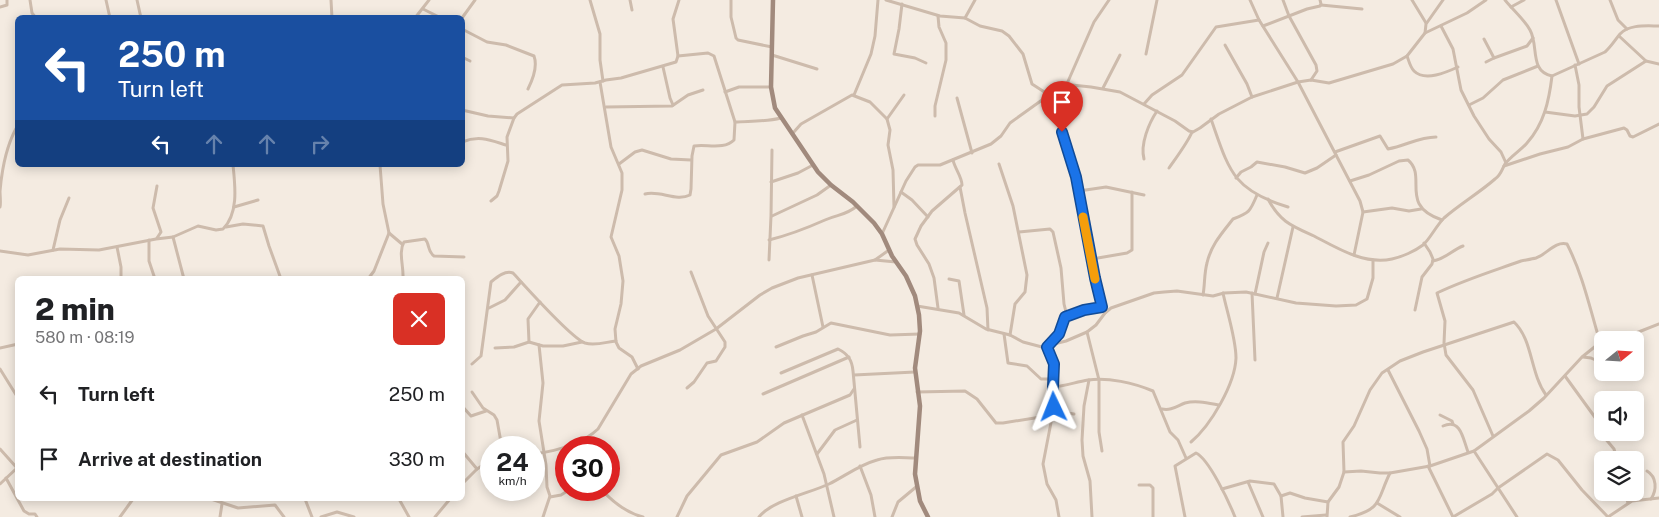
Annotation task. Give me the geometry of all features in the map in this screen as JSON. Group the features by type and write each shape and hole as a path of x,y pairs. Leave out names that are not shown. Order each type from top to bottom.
{"street":[{"path":"0,7 7,5 7,0"},
{"path":"30,0 34,15"},
{"path":"106,0 109,15"},
{"path":"137,0 140,15"},
{"path":"331,0 332,15"},
{"path":"418,15 429,0"},
{"path":"464,15 475,0"},
{"path":"590,0 600,34 602,81 611,148 622,174 622,187 612,237 620,256 623,282 616,341 619,348 632,357 638,369"},
{"path":"630,0 632,10"},
{"path":"491,201 498,194 507,163 506,145 508,132 514,118 522,110 562,86 622,78 676,62 678,56 673,19 679,0"},
{"path":"730,0 731,17 736,38 772,47"},
{"path":"773,0 771,87 774,104 781,118 813,165 831,185 857,206 882,234 889,250 906,276 917,306 920,334 915,372 919,403 916,487 928,517"},
{"path":"793,133 807,120 854,95 871,54 875,36 878,0"},
{"path":"886,0 938,16 965,18 980,26 998,29 1005,32 1025,57 1032,84 1049,95 1074,169 1102,307 1105,313"},
{"path":"965,18 975,0"},
{"path":"1066,87 1094,22 1109,0"},
{"path":"1146,54 1157,0"},
{"path":"1250,0 1259,20 1298,82 1360,202 1363,212 1354,255"},
{"path":"1283,0 1289,16 1316,65 1317,71 1312,80"},
{"path":"1320,0 1321,5"},
{"path":"1412,0 1426,24"},
{"path":"1425,33 1426,24 1443,0"},
{"path":"1169,168 1184,143 1190,138 1192,132 1219,114 1252,97 1298,82 1312,80 1329,83 1340,81 1393,64 1407,56 1425,33 1467,13 1486,0"},
{"path":"1505,0 1526,24 1533,37 1538,66 1548,76 1552,76 1605,52 1627,29 1640,26 1659,26"},
{"path":"1511,8 1524,0"},
{"path":"1556,0 1577,64 1583,139"},
{"path":"1610,0 1618,20 1627,29"},
{"path":"902,4 894,54 915,58 926,63"},
{"path":"1263,26 1321,5 1362,9"},
{"path":"423,9 435,15"},
{"path":"935,116 935,106 946,60 946,42 938,26 938,16"},
{"path":"1144,104 1152,95 1182,75 1216,27 1259,20"},
{"path":"1441,26 1453,49 1462,90 1481,127 1501,152 1505,164"},
{"path":"465,31 487,42 506,45 534,56 536,62 534,77 528,89"},
{"path":"1619,36 1646,61 1659,64"},
{"path":"1486,62 1527,46 1533,37"},
{"path":"1484,39 1494,58"},
{"path":"1224,45 1247,84 1252,97"},
{"path":"644,194 658,193 682,198 690,194 691,160 695,145 720,146 734,141 735,122 717,62 712,55 697,53 678,56"},
{"path":"772,55 817,69"},
{"path":"1103,88 1120,55"},
{"path":"1407,56 1415,72 1424,76 1432,76 1458,67"},
{"path":"465,59 470,62"},
{"path":"1545,112 1587,114 1594,107 1607,86 1646,61"},
{"path":"1469,104 1483,98 1503,80 1538,66"},
{"path":"663,67 673,105"},
{"path":"1268,199 1276,213 1293,227 1326,244 1373,260 1394,259 1407,254 1424,243 1442,220 1498,178 1505,164 1535,132 1545,112 1552,76"},
{"path":"882,234 910,173 917,165 937,165 953,160 997,140 1010,123 1049,95 1072,85 1103,88 1120,92 1192,132"},
{"path":"725,92 740,87 771,87"},
{"path":"605,107 646,108 673,105 688,95 703,90"},
{"path":"854,95 870,102 887,119 890,130 888,145 893,170 894,209"},
{"path":"887,119 904,95"},
{"path":"957,98 972,152"},
{"path":"465,111 488,116 514,118"},
{"path":"1144,159 1142,146 1157,111"},
{"path":"735,122 753,120 766,122 781,118"},
{"path":"1211,120 1223,152 1236,178 1248,190 1288,207"},
{"path":"1505,164 1568,147 1583,139 1624,128 1633,137 1659,124"},
{"path":"0,208 0,190 6,152 15,130"},
{"path":"1236,178 1240,172 1257,162 1278,165 1305,173 1317,168 1336,154 1380,136 1388,149 1404,146 1418,139 1436,138"},
{"path":"465,141 476,138 506,145"},
{"path":"619,164 635,152 642,150 664,157 691,160"},
{"path":"769,260 772,150"},
{"path":"953,160 956,172 962,179 960,187 964,213 986,308 988,330"},
{"path":"1350,181 1369,175 1399,161 1408,160 1414,168 1419,204 1422,209 1433,217 1442,220"},
{"path":"1000,164 1010,194 1026,271 1026,290 1015,304 1010,335"},
{"path":"771,182 798,173 813,165"},
{"path":"225,227 233,207 235,192 233,167"},
{"path":"370,276 389,233 383,204 380,167"},
{"path":"771,216 817,195 831,185"},
{"path":"156,239 160,233 153,206 157,186"},
{"path":"1079,191 1106,186 1144,195"},
{"path":"938,309 934,278 929,264 916,241 917,233 940,202 960,187"},
{"path":"901,192 928,217"},
{"path":"1092,259 1128,253 1132,250 1132,192"},
{"path":"1202,295 1207,262 1216,239 1233,219 1249,212 1257,195"},
{"path":"53,250 60,220 69,198"},
{"path":"233,207 258,200"},
{"path":"769,240 809,228 831,218 845,215 857,206"},
{"path":"1363,212 1392,208 1410,211 1422,209"},
{"path":"0,251 28,254 60,249 92,251 174,237 198,226 216,230 244,224 264,226 280,276"},
{"path":"1277,298 1293,227"},
{"path":"1019,232 1050,229 1053,232 1061,268 1067,316"},
{"path":"389,233 402,244 403,276"},
{"path":"174,237 183,276"},
{"path":"402,244 405,241 425,239 429,252 434,256 464,256"},
{"path":"149,240 149,261 154,276"},
{"path":"1255,360 1253,294 1268,243"},
{"path":"1424,243 1432,255 1433,261"},
{"path":"1492,436 1473,390 1448,358 1444,346 1445,321 1437,293 1478,276 1536,258 1561,243 1567,244 1575,259 1598,331"},
{"path":"1415,310 1422,276 1433,261 1463,246"},
{"path":"117,247 121,267 120,276"},
{"path":"875,260 889,250"},
{"path":"545,452 577,443 591,436 598,430 631,374 680,350 716,329 765,291 794,279 875,260 897,262"},
{"path":"917,306 957,312 988,330 1010,335 1034,346 1047,347 1087,332 1111,308 1154,292 1177,291 1212,296 1222,293 1246,292 1296,303 1336,306 1362,303 1367,299 1371,288 1373,260"},
{"path":"472,364 481,356 490,289 493,280 505,272 511,272 583,342"},
{"path":"687,388 694,382 707,363 716,361 725,350 725,343 708,316 691,272"},
{"path":"812,276 823,327"},
{"path":"949,279 959,281 964,316"},
{"path":"488,308 504,300 521,282"},
{"path":"1191,442 1204,429 1219,405 1230,383 1236,358 1232,330 1222,293"},
{"path":"529,342 528,319 540,302"},
{"path":"1047,347 1059,334 1062,321 1067,316 1102,307"},
{"path":"1302,517 1326,516 1328,502 1339,487 1344,472 1343,442 1354,426 1370,390 1382,373 1400,361 1514,322 1520,328 1528,347 1533,368 1546,395"},
{"path":"776,347 816,332 829,324 890,335 920,334"},
{"path":"1641,331 1659,324"},
{"path":"1087,332 1098,380 1102,451"},
{"path":"1004,334 1008,363 1027,366 1041,380 1054,379"},
{"path":"495,348 514,347 529,342 539,345 563,346 583,342 596,344 616,341"},
{"path":"0,348 15,345"},
{"path":"539,345 543,374 542,405 538,418 541,436"},
{"path":"1047,347 1054,364 1054,413 1043,464 1047,484 1056,500 1059,517"},
{"path":"1344,472 1361,470 1390,473 1429,466 1474,451 1492,436 1529,411 1594,347"},
{"path":"782,373 837,349 849,357 852,361 854,375 860,447"},
{"path":"763,394 849,357"},
{"path":"1582,357 1594,359"},
{"path":"0,369 15,393"},
{"path":"1388,370 1420,431 1427,449 1429,466 1453,517 1492,494 1547,454 1558,460 1582,490 1608,517 1628,503 1636,500 1659,498"},
{"path":"854,375 915,372"},
{"path":"1565,376 1594,415"},
{"path":"1089,380 1084,406 1082,440 1083,456 1090,482 1092,517"},
{"path":"1053,387 1098,380 1124,383 1151,390 1154,392 1171,434 1178,440 1186,458"},
{"path":"677,517 687,496 721,455 757,442 776,428 850,395 854,389"},
{"path":"917,392 965,391 978,399 996,423 1054,413 1074,414"},
{"path":"472,392 487,411 498,420 500,436"},
{"path":"1161,409 1170,410 1190,403 1204,402 1219,405"},
{"path":"465,409 471,416 487,411"},
{"path":"1440,414 1452,421 1460,429 1468,452"},
{"path":"802,415 817,455 834,517"},
{"path":"817,455 835,430 857,420"},
{"path":"1443,426 1453,424"},
{"path":"1607,441 1615,451"},
{"path":"0,449 15,466"},
{"path":"1474,451 1517,517"},
{"path":"1184,517 1175,467 1196,453 1200,455 1222,489 1235,517"},
{"path":"465,455 477,469"},
{"path":"758,517 769,509 796,496 826,485 860,466 886,458 916,458"},
{"path":"543,517 550,497 545,466"},
{"path":"860,466 871,495 875,517"},
{"path":"465,481 480,467"},
{"path":"0,484 15,470"},
{"path":"1647,471 1653,476 1655,488 1655,493 1650,499"},
{"path":"1350,517 1364,514 1375,507 1390,473"},
{"path":"6,478 15,494"},
{"path":"1222,489 1248,482 1268,482 1274,484 1281,496 1283,517"},
{"path":"1248,482 1263,517"},
{"path":"1139,485 1150,485 1153,488 1153,517"},
{"path":"892,517 898,502 916,487"},
{"path":"1281,496 1290,493 1328,502"},
{"path":"550,497 555,496"},
{"path":"796,496 802,517"},
{"path":"19,501 24,511 29,514 35,514 37,517"},
{"path":"120,517 132,501"},
{"path":"215,501 244,509 275,505"},
{"path":"276,501 275,505 284,517"},
{"path":"306,501 312,517"},
{"path":"400,501 409,517"},
{"path":"435,517 448,501"},
{"path":"612,501 643,517"},
{"path":"1377,503 1400,517"},
{"path":"220,517 222,504"},
{"path":"321,517 337,512 354,517"}],"slow traffic":[{"path":"1083,217 1095,279"}],"route":[{"path":"1054,407 1054,364 1047,347 1059,334 1065,317 1084,310 1102,307 1076,177 1062,132"}]}
